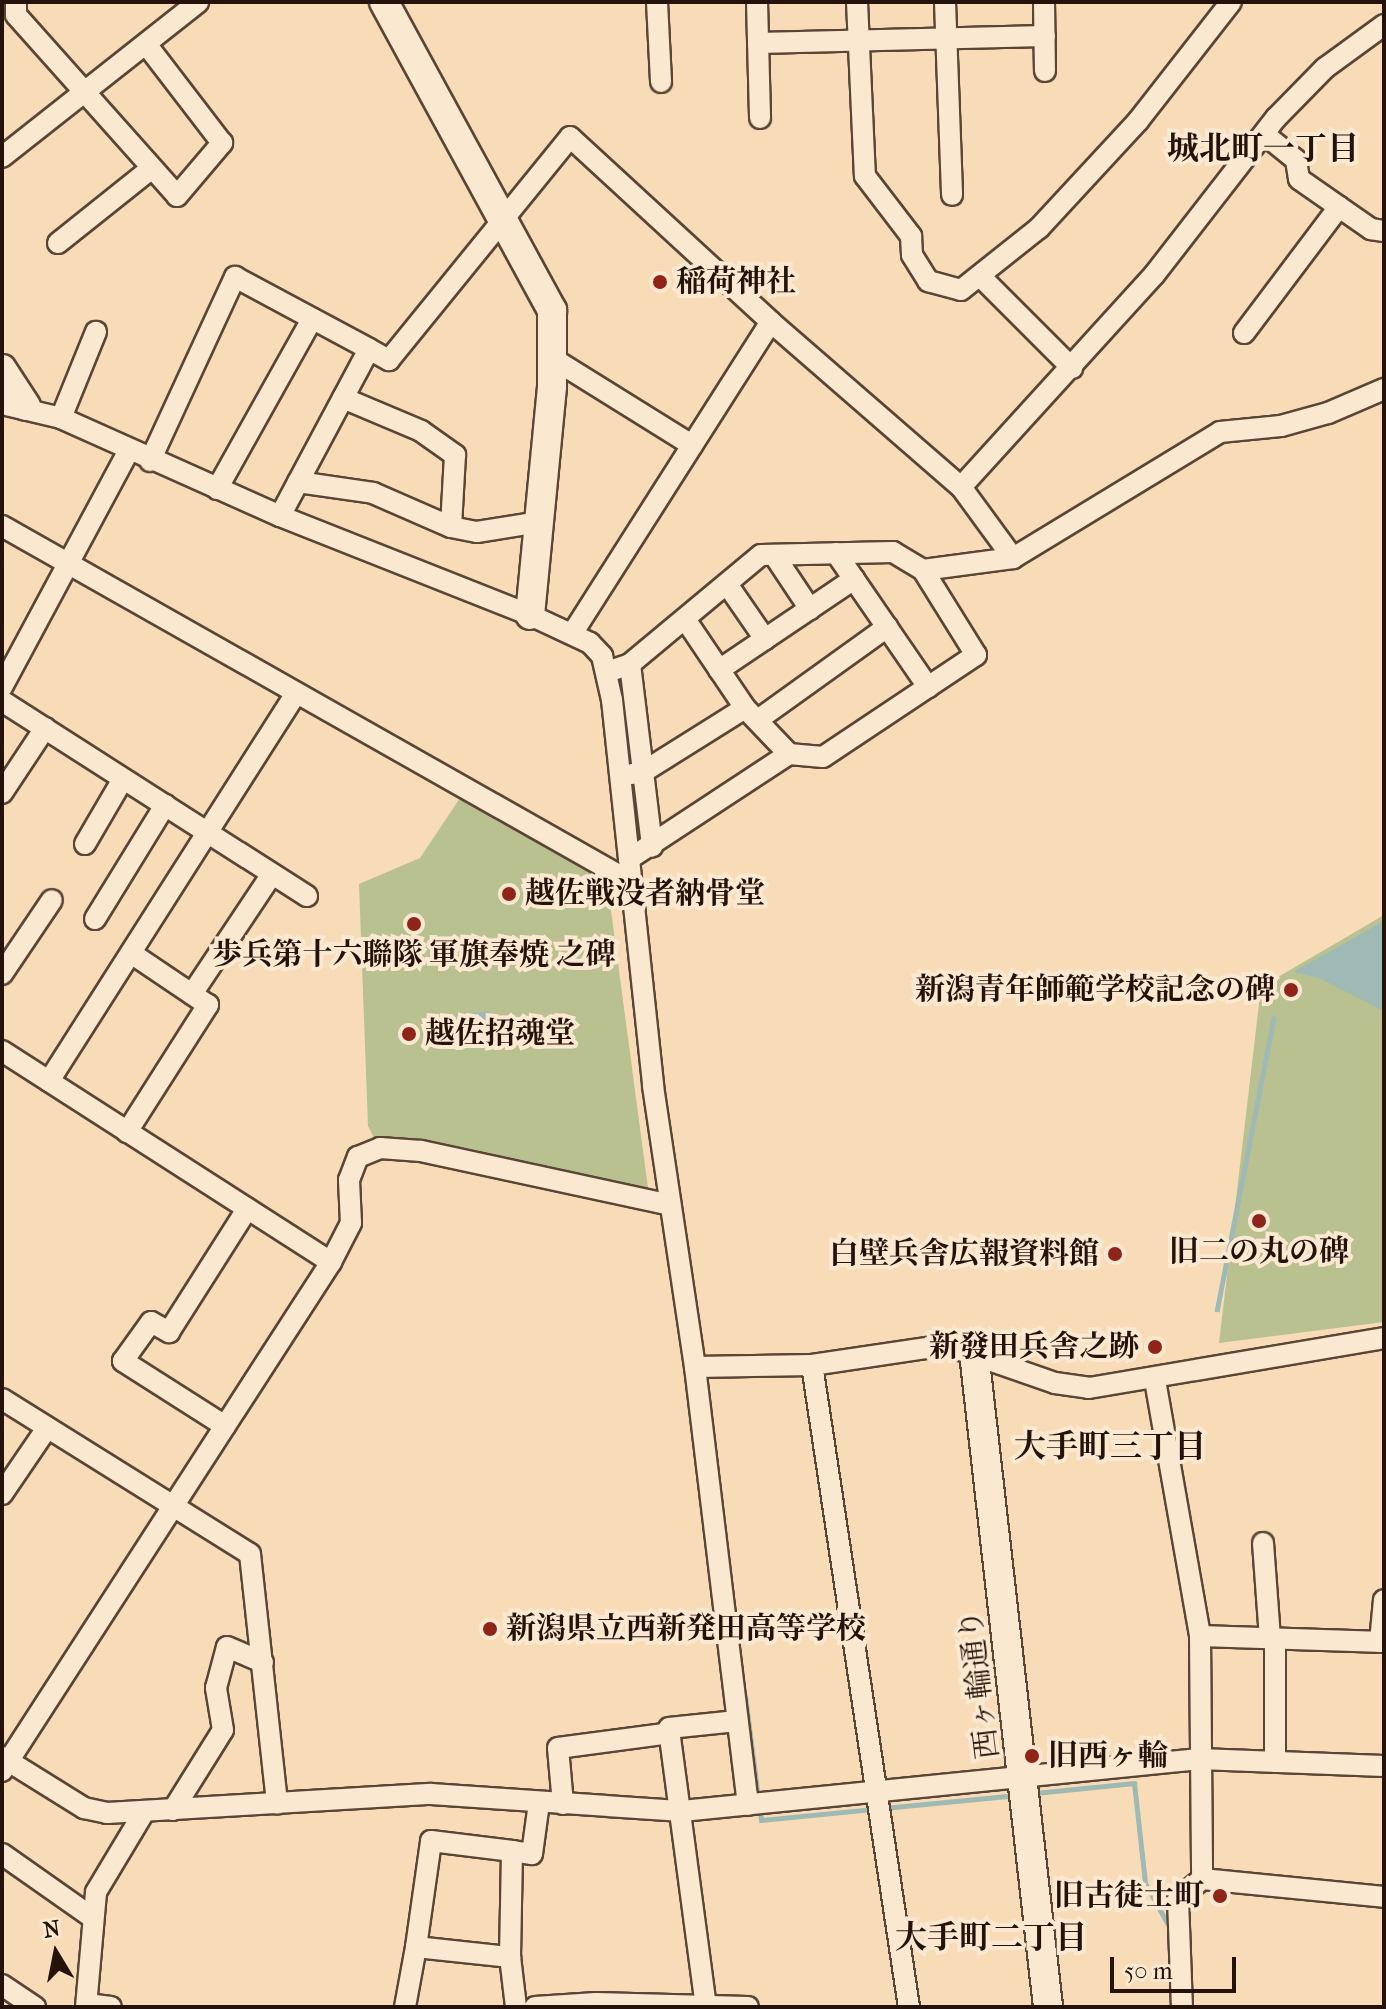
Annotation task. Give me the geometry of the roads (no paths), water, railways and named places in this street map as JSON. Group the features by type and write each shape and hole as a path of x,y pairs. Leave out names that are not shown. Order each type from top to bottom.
{"street":[{"path":"4,151 198,2"},
{"path":"384,2 552,310 552,358 530,615"},
{"path":"657,2 661,82"},
{"path":"757,2 760,118"},
{"path":"857,2 865,176 911,236 912,255 928,281 961,290 1039,228 1138,121 1231,2"},
{"path":"945,2 952,195"},
{"path":"1044,2 1045,71"},
{"path":"11,11 177,196 222,143 146,44"},
{"path":"961,487 1154,275 1264,134 1325,68 1381,33"},
{"path":"758,43 1045,36"},
{"path":"1264,134 1296,160 1299,179 1371,229 1384,231"},
{"path":"150,461 235,277 389,360 570,137 771,322 961,487 1013,558"},
{"path":"58,243 152,168"},
{"path":"1244,333 1339,207"},
{"path":"981,277 1072,368"},
{"path":"217,489 312,319"},
{"path":"572,634 771,322"},
{"path":"61,418 96,332"},
{"path":"280,516 369,349"},
{"path":"552,358 692,445"},
{"path":"2,369 14,405 61,418 128,452 280,516 530,615 572,634 596,650 607,672 670,1205 695,1367 748,1805"},
{"path":"923,570 1013,558 1220,432 1293,423 1384,389"},
{"path":"343,398 421,431 455,455 451,527"},
{"path":"2,687 65,564 128,452"},
{"path":"298,482 373,493 451,527 477,532 540,522"},
{"path":"2,526 631,882"},
{"path":"607,672 630,664 761,555 893,552 923,570 976,655 823,757 789,754 652,847 629,859"},
{"path":"836,553 928,687"},
{"path":"774,555 810,609"},
{"path":"719,670 854,579"},
{"path":"727,584 765,639"},
{"path":"685,619 752,714 789,754"},
{"path":"620,775 643,772 752,714 887,627"},
{"path":"630,664 652,847"},
{"path":"49,1081 296,694"},
{"path":"2,701 307,896"},
{"path":"2,793 45,728"},
{"path":"85,844 123,779"},
{"path":"95,919 165,805"},
{"path":"192,994 272,874"},
{"path":"2,974 52,900"},
{"path":"127,1132 208,1005 131,953"},
{"path":"2,1051 331,1262"},
{"path":"670,1205 467,1159 380,1148 365,1152 353,1166 351,1223 331,1262 4,1763 84,1808 144,1812 431,1794 682,1811 1025,1780 1199,1759 1384,1766"},
{"path":"225,1426 123,1361 151,1322 169,1332 247,1209"},
{"path":"695,1367 812,1365 946,1345 1055,1383 1089,1388 1155,1380 1384,1338"},
{"name":"西ヶ輪通り","path":"974,1353 1025,1780 1048,2007"},
{"path":"812,1365 881,1794 909,2007"},
{"path":"1155,1380 1200,1636 1202,1879"},
{"path":"2,1399 170,1507 250,1554 277,1804"},
{"path":"2,1494 47,1428"},
{"path":"1263,1543 1273,1638 1275,1762"},
{"path":"1200,1636 1382,1642 1384,1600"},
{"path":"173,1810 223,1730 216,1688 227,1647 263,1662"},
{"path":"706,2006 669,1728 737,1721"},
{"path":"563,1804 558,1748 670,1733"},
{"path":"405,2007 431,1841 532,1854 539,1803"},
{"path":"111,2007 86,2006 96,1892 109,1862 144,1812"},
{"path":"512,1851 510,1957 516,2007"},
{"path":"2,1854 93,1918"},
{"path":"1182,2007 1178,1899 1202,1879 1384,1897"},
{"path":"416,1947 510,1957"},
{"path":"2,1985 35,2007"},
{"path":"535,2007 748,2007"}],"water":[{"path":"1384,921 1384,1011 1319,978 1293,972"},
{"path":"489,1011 493,1044 460,1048 456,1015"},
{"path":"1272,1016 1277,1017 1219,1312 1215,1311"}],"waterway":[{"path":"745,1696 758,1798"},
{"path":"1035,1793 1134,1783 1145,1883 1171,1930"},
{"path":"884,1808 1017,1795"},
{"path":"760,1807 761,1820 874,1809"}],"place":[{"name":"稲荷神社","path":"660,282"},
{"name":"越佐戦没者納骨堂","path":"509,894"},
{"name":"歩兵第十六聯隊 軍旗奉焼 之碑","path":"414,924"},
{"name":"新潟青年師範学校記念の碑","path":"1291,990"},
{"name":"越佐招魂堂","path":"409,1034"},
{"name":"旧二の丸の碑","path":"1259,1221"},
{"name":"白壁兵舎広報資料館","path":"1115,1254"},
{"name":"新發田兵舎之跡","path":"1155,1347"},
{"name":"新潟県立西新発田高等学校","path":"490,1629"},
{"name":"旧西ヶ輪","path":"1032,1756"},
{"name":"旧古徒士町","path":"1220,1896"}],"district":[{"name":"城北町一丁目","path":"1263,149"},
{"name":"大手町三丁目","path":"1110,1447"},
{"name":"大手町二丁目","path":"991,1938"}]}
